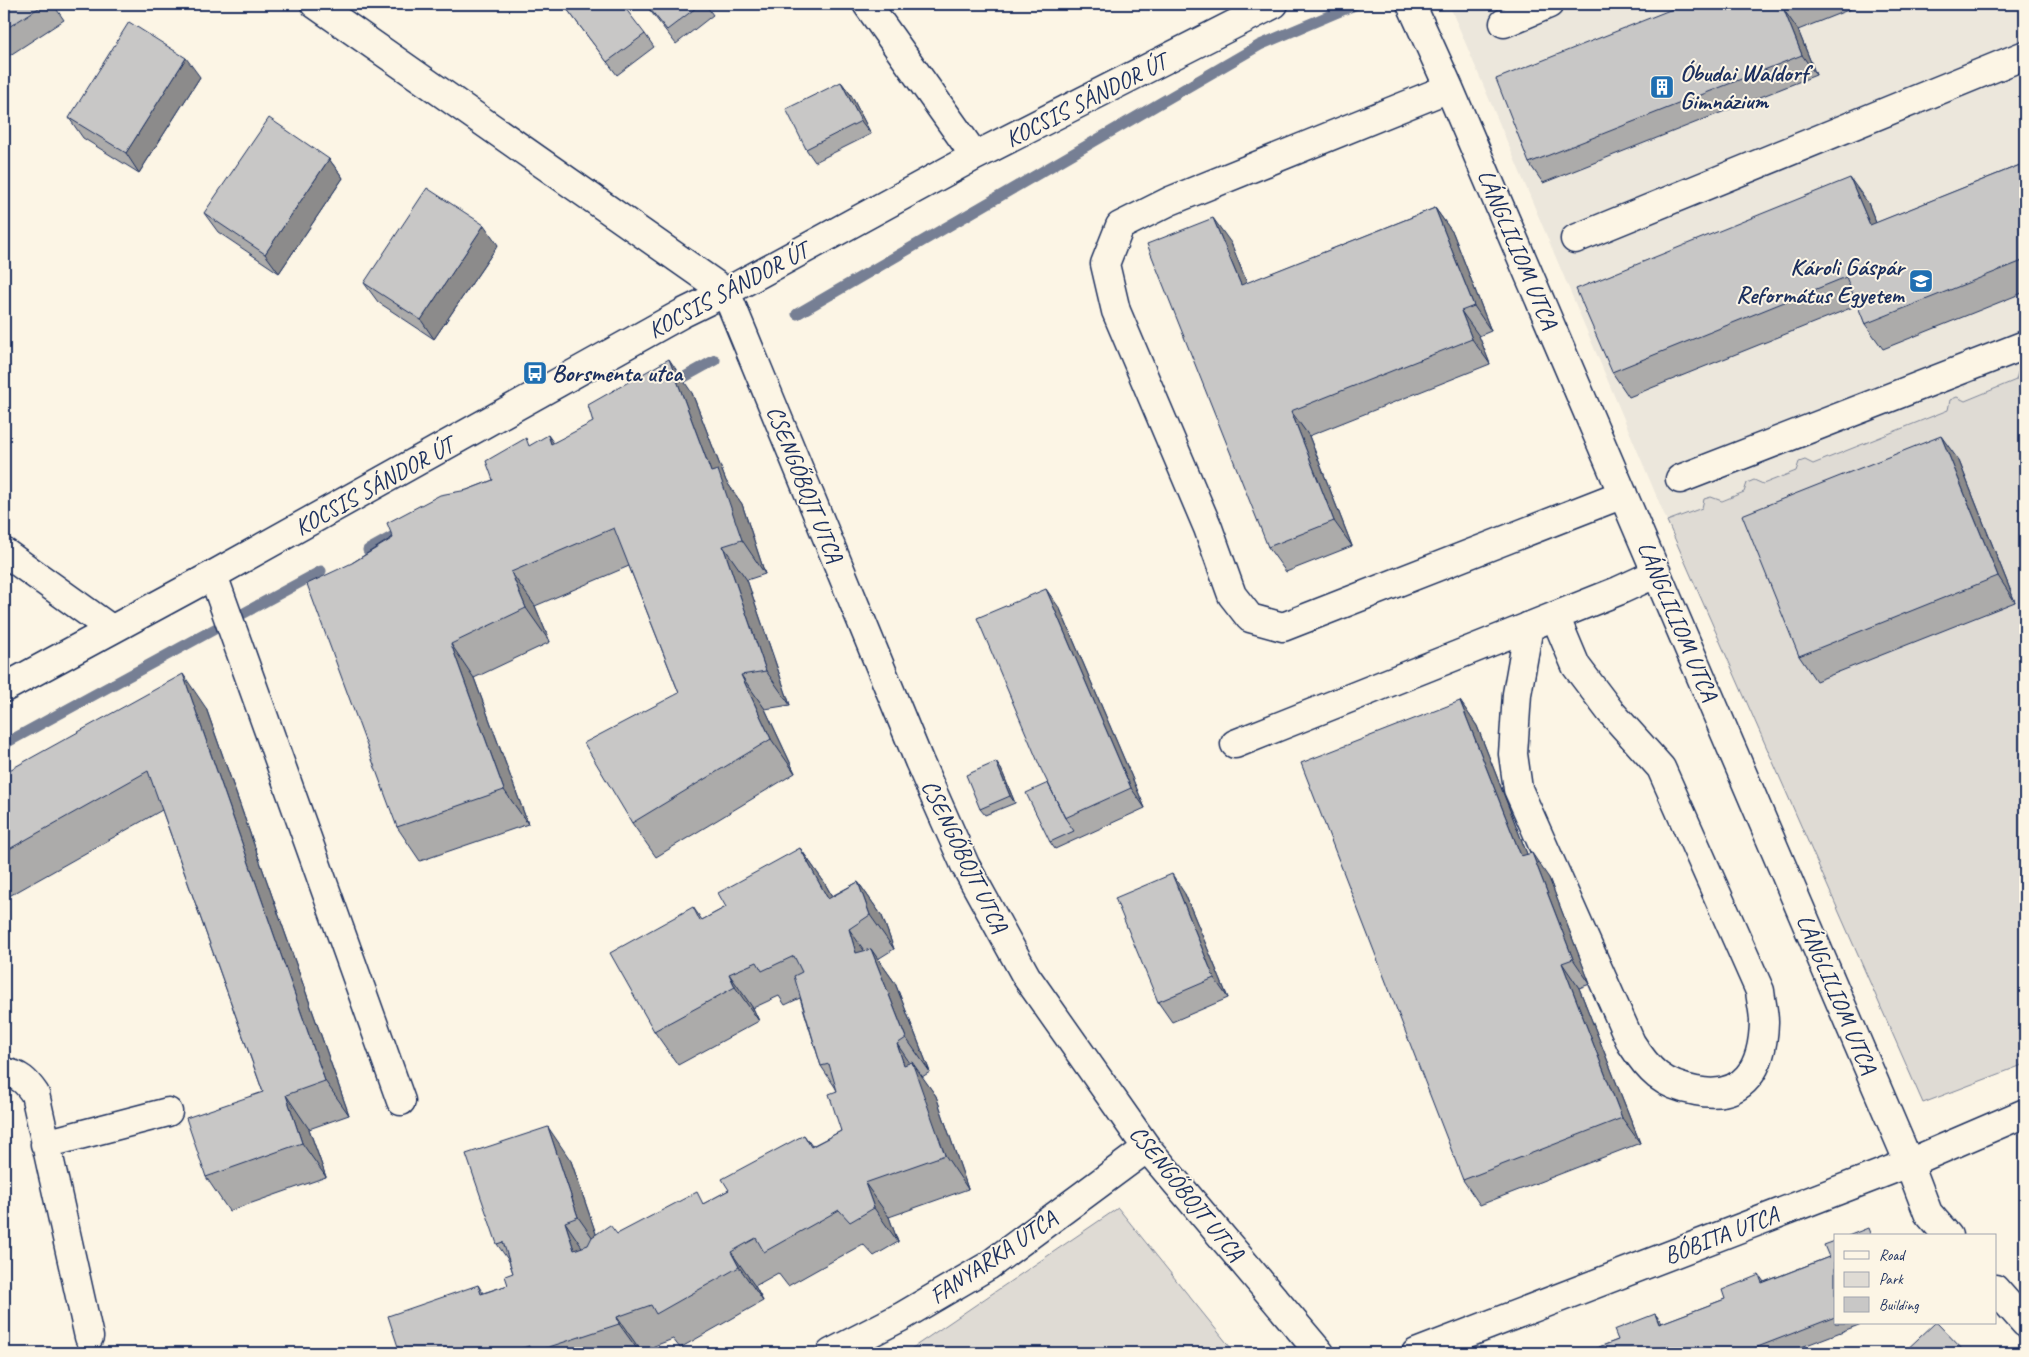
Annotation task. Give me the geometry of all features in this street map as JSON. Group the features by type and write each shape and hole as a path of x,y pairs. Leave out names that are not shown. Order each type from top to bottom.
{"street":[{"path":"315,4 726,292"},
{"path":"867,4 975,156"},
{"name":"KOCSIS SÁNDOR ÚT","path":"4,688 213,575 683,313 726,292 975,156 1274,4"},
{"name":"LÁNGLILIOM UTCA","path":"1411,4 1449,88 1657,573 1909,1163 1928,1214 1946,1234"},
{"path":"1504,23 1549,4"},
{"path":"1575,239 2025,55"},
{"path":"1449,88 1170,201 1120,226 1105,264 1116,312 1208,528 1232,595 1250,618 1283,627 1623,494"},
{"name":"CSENGŐBOJT UTCA","path":"726,292 919,761 966,865 1026,976 1147,1148 1320,1353"},
{"path":"1680,479 2025,345"},
{"path":"4,552 111,629"},
{"path":"1235,744 1618,591 1657,573"},
{"path":"213,575 401,1101"},
{"path":"1529,626 1517,694 1513,754 1518,789 1631,1043 1645,1065 1663,1080 1683,1089 1712,1094 1732,1090 1744,1082 1756,1065 1762,1041 1764,1020 1760,991 1661,768 1610,711 1576,666 1555,616"},
{"path":"4,1072 15,1074 26,1080 35,1094 89,1337"},
{"path":"45,1144 168,1112"},
{"name":"BÓBITA UTCA","path":"1416,1353 1909,1163 2025,1113"},
{"name":"FANYARKA UTCA","path":"831,1353 901,1317 988,1266 1147,1148"},
{"path":"1996,1290 2025,1323"}],"shaded area":[{"path":"1449,4 2025,4 2025,370 2018,372 2016,380 1965,401 1950,400 1948,410 1813,464 1804,460 1799,462 1796,471 1763,484 1754,480 1744,492 1667,521"}],"green space":[{"path":"2025,370 2025,1064 1923,1103 1667,521 1702,508 1704,499 1711,497 1722,501 1744,492 1747,483 1754,480 1763,484 1796,471 1799,462 1805,460 1813,464 1948,410 1950,400 1957,397 1965,401 2016,380 2018,372"},
{"path":"1118,1208 1235,1353 905,1353"}],"building":[{"path":"4,4 45,4 4,30"},
{"path":"622,4 645,34 607,62 564,5"},
{"path":"646,4 701,4 667,30"},
{"name":"Óbudai Waldorf Gimnázium","path":"1685,4 1800,4 1784,10 1802,55 1529,163 1496,79"},
{"path":"129,22 186,58 126,153 69,118"},
{"path":"841,82 861,121 806,149 786,109"},
{"path":"269,118 329,159 265,254 204,213"},
{"path":"2025,163 2025,260 1865,324 1846,277 1612,372 1576,289 1850,178 1870,225"},
{"path":"427,188 484,225 421,320 364,283"},
{"path":"1435,208 1474,306 1461,311 1472,339 1291,411 1334,521 1268,547 1147,244 1213,218 1241,285"},
{"path":"669,359 711,472 718,470 742,540 723,546 766,671 741,675 771,739 632,823 584,743 679,693 614,528 511,572 526,608 451,644 504,790 397,827 307,584 352,563 393,538 387,523 440,495 467,490 493,480 486,461 526,438 529,446 548,435 551,444 593,422 588,405"},
{"path":"1941,436 1998,576 1799,656 1742,515"},
{"path":"1046,589 1131,788 1065,818 1041,769 977,618"},
{"path":"183,674 325,1081 286,1095 302,1143 206,1177 186,1118 263,1092 148,771 4,852 4,773"},
{"path":"1460,701 1521,856 1532,853 1573,959 1562,963 1622,1118 1463,1180 1301,763"},
{"path":"996,762 1010,796 980,809 966,775"},
{"path":"1048,783 1065,818 1074,831 1050,842 1026,793"},
{"path":"800,848 828,899 858,882 870,915 849,929 856,953 871,949 906,1038 897,1044 904,1065 912,1062 945,1155 865,1183 874,1208 850,1222 839,1210 764,1252 756,1238 731,1252 739,1267 656,1314 651,1305 617,1317 619,1324 531,1353 529,1346 507,1353 400,1353 388,1316 478,1285 481,1294 508,1285 505,1276 513,1273 503,1242 497,1244 466,1154 548,1127 578,1217 565,1222 574,1250 588,1245 592,1237 610,1225 617,1234 697,1192 703,1204 729,1190 722,1179 804,1135 811,1147 841,1131 829,1094 837,1091 829,1064 821,1066 794,976 802,972 794,956 762,971 757,962 729,974 735,987 654,1031 610,953 693,907 700,921 726,907 718,893"},
{"path":"1172,874 1214,978 1158,1002 1115,898"},
{"path":"1868,1228 1870,1234 1853,1234"},
{"path":"1834,1241 1834,1317 1742,1353 1583,1353 1618,1340 1614,1330 1655,1314 1659,1324 1725,1299 1722,1290 1759,1275 1762,1283 1829,1257 1824,1245"},
{"path":"1934,1324 1938,1324 1966,1353 1903,1353"}],"waterway":[{"path":"797,314 1260,45 1357,4"},
{"path":"670,385 715,360"},
{"path":"368,550 406,529"},
{"path":"4,744 321,571"}],"place":[{"name":"Óbudai Waldorf Gimnázium","path":"1662,87"},
{"name":"Károli Gáspár Református Egyetem","path":"1921,281"},
{"name":"Borsmenta utca","path":"535,373"}]}
